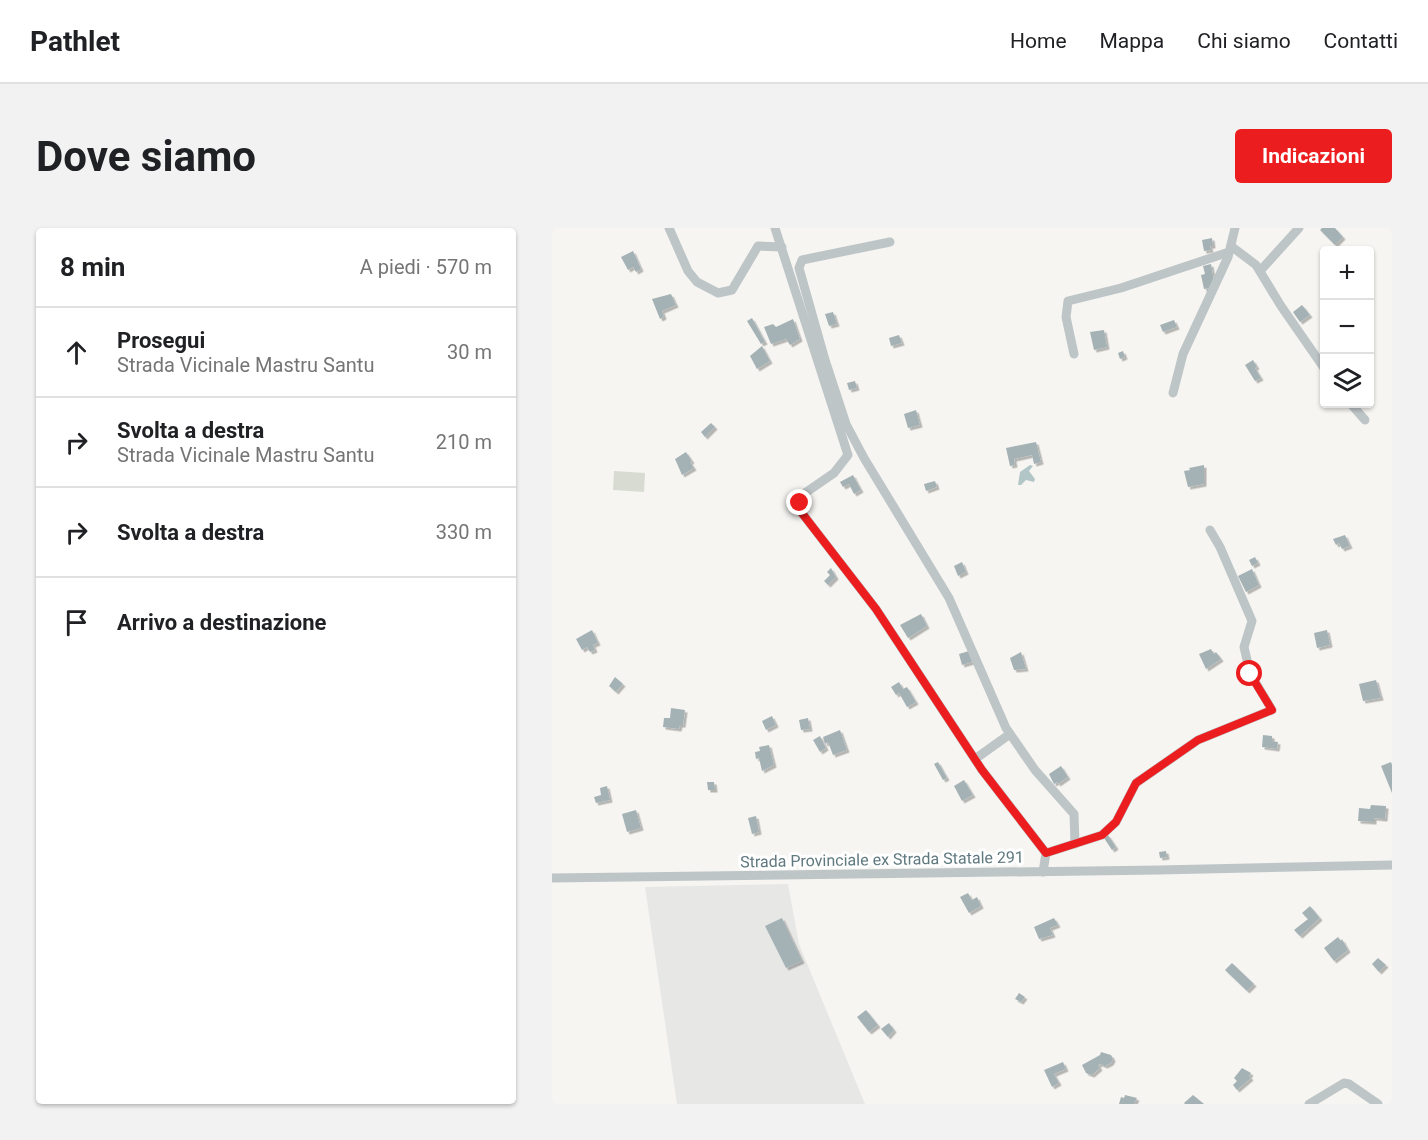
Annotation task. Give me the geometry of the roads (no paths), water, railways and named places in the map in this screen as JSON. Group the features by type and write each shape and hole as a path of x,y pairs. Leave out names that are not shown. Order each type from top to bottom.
{"street":[{"path":"669,228 688,271 697,282 718,293 732,290 758,246 782,247"},
{"path":"775,228 848,455 834,473 805,493 798,508 876,609 975,759 1046,853 1042,872"},
{"path":"1173,393 1183,354 1230,249 1234,228"},
{"path":"1260,271 1299,228"},
{"path":"890,242 802,260 799,268 825,360 846,424 864,458 950,598 977,664 1010,734 1035,770 1074,814 1075,844"},
{"path":"1074,354 1066,317 1068,301 1121,288 1230,249 1256,264 1281,306 1320,362"},
{"path":"1354,408 1365,420"},
{"path":"1046,853 1102,835 1116,822 1136,783 1198,740 1272,710 1250,674 1244,647 1252,621 1220,547 1210,530"},
{"path":"975,759 1010,734"},
{"name":"Strada Provinciale ex Strada Statale 291","path":"552,878 1392,865"},
{"path":"1309,1104 1344,1083 1378,1104"}]}
